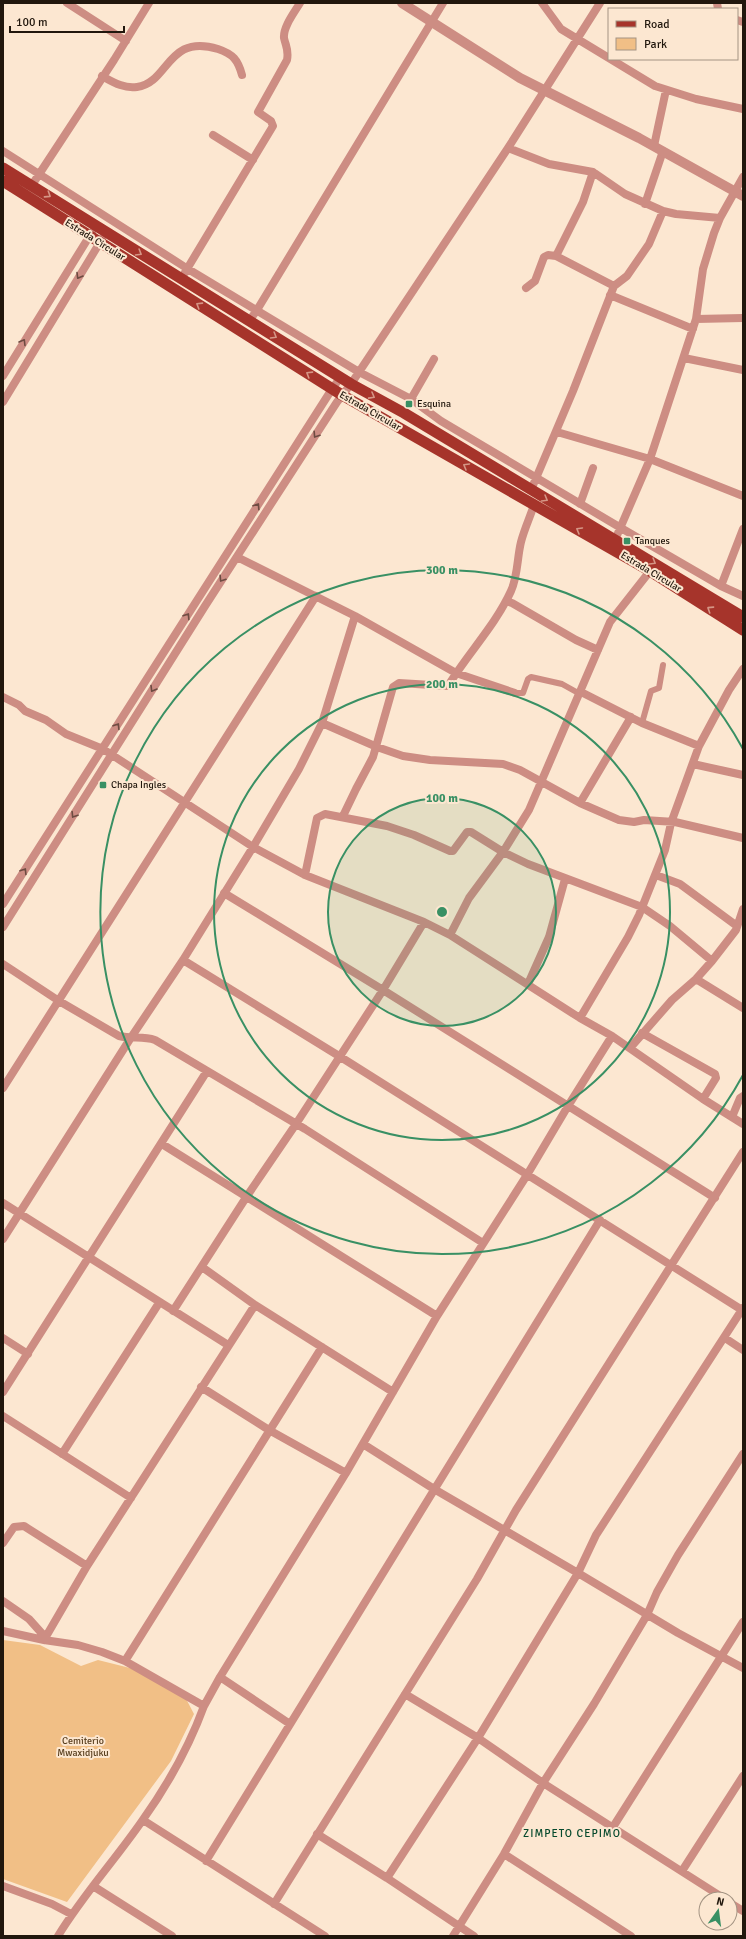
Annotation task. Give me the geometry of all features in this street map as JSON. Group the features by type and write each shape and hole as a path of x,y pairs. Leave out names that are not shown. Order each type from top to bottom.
{"main road":[{"path":"3,168 340,378 404,413 743,617"},
{"name":"Estrada Circular","path":"4,183 332,389 650,571 743,630"}],"street":[{"path":"67,3 126,41"},
{"path":"32,185 126,41 149,3"},
{"path":"182,279 273,126 271,121 258,112 288,60 288,50 284,38 285,31 300,3"},
{"path":"402,3 520,78 659,149 739,194"},
{"path":"249,321 258,310 443,3"},
{"path":"542,3 561,29 608,59"},
{"path":"3,927 237,557 342,395 351,384 508,148 600,3"},
{"path":"102,76 128,87 146,85 177,54 194,46 208,47 230,54 239,62 242,74"},
{"path":"609,60 627,71 666,90 696,99 743,109"},
{"path":"645,204 659,149 666,90"},
{"path":"213,135 254,160"},
{"path":"508,148 549,164 593,172 624,194 663,211 699,217 720,218"},
{"path":"3,151 188,269 359,372 411,399 441,421 580,504 721,586 743,596"},
{"path":"556,256 583,202 593,172"},
{"path":"615,540 650,459 684,358 696,319 703,269 714,233 720,218 739,194 743,177"},
{"path":"531,490 557,432 614,286 628,276 654,235 663,211"},
{"path":"3,376 88,236 101,230"},
{"path":"3,402 99,243 101,230"},
{"path":"526,288 535,281 544,257 548,255 556,256 614,286"},
{"path":"610,295 693,329"},
{"path":"696,319 743,318"},
{"path":"684,358 743,370"},
{"path":"411,399 434,359"},
{"path":"3,904 340,378"},
{"path":"557,432 650,459 743,496"},
{"path":"580,504 593,468"},
{"path":"343,816 369,766 377,747 396,685 399,683 448,686 463,661 480,642 506,601 512,589 521,541 534,505"},
{"path":"721,586 743,529"},
{"path":"237,557 355,616 456,673 515,693 523,693 528,679 531,677 562,684 642,723 699,746"},
{"path":"450,935 469,898 503,852 529,810 610,622 650,571"},
{"path":"3,1088 316,596"},
{"path":"506,601 576,640 598,650"},
{"path":"3,1239 130,1039 183,960 253,847 306,756 322,723 355,616"},
{"path":"642,723 651,691 659,688 663,665"},
{"path":"580,1018 628,937 656,875 665,850 671,823 699,746 725,697 743,669"},
{"path":"3,697 19,705 25,711 46,720 66,734 102,749 253,847 305,875 424,922 450,935 580,1018 612,1036 703,1099 743,1124"},
{"path":"580,803 631,717"},
{"path":"322,723 377,747 403,756 430,760 503,764 542,781 580,803 618,820 634,822 656,820 743,838"},
{"path":"693,764 743,775"},
{"path":"305,875 317,818 325,814 343,816 387,826 414,835 450,851 453,851 467,832 472,832 503,852 565,879 642,907 665,922 712,961"},
{"path":"656,875 680,884 736,928 743,936"},
{"path":"528,984 549,937 565,879"},
{"path":"224,893 383,990 715,1198"},
{"path":"630,1048 642,1032 672,1000 696,979 712,961 736,928 743,909"},
{"path":"173,1311 383,990 424,922"},
{"path":"183,960 339,1056 600,1220 670,1266 743,1309 596,1535 578,1573 478,1738 387,1878"},
{"path":"3,964 59,1001 119,1036 130,1039 145,1036 155,1040 296,1124 483,1243"},
{"path":"696,979 743,1008"},
{"path":"642,1032 715,1074 716,1078 703,1099"},
{"path":"58,1936 72,1914 143,1820 191,1740 204,1706 220,1677 346,1473 437,1316 527,1175 612,1036"},
{"path":"3,1392 207,1071"},
{"path":"732,1117 740,1098 743,1096"},
{"path":"162,1144 437,1316"},
{"path":"274,1904 405,1694 505,1531 516,1510 743,1152"},
{"path":"3,1203 159,1303 228,1345"},
{"path":"206,1861 600,1220"},
{"path":"202,1267 255,1305 393,1392"},
{"path":"62,1454 159,1303"},
{"path":"45,1639 87,1566 255,1305"},
{"path":"3,1338 28,1354"},
{"path":"724,1338 743,1350"},
{"path":"125,1661 322,1347"},
{"path":"201,1387 269,1430 346,1473"},
{"path":"3,1416 131,1498"},
{"path":"363,1444 434,1489 505,1531 743,1668"},
{"path":"453,1936 504,1854 543,1783 594,1704 647,1614 657,1592 678,1555 743,1454"},
{"path":"3,1543 14,1527 24,1526 87,1566"},
{"path":"3,1601 30,1619 45,1639"},
{"path":"614,1827 743,1622"},
{"path":"3,1631 78,1645 125,1661 204,1706"},
{"path":"220,1677 290,1724"},
{"path":"405,1694 478,1738 543,1783 614,1827 712,1891"},
{"path":"682,1872 743,1776"},
{"path":"143,1820 325,1936"},
{"path":"317,1834 387,1878 474,1936"},
{"path":"504,1854 631,1936"},
{"path":"3,1886 52,1904 72,1914"},
{"path":"93,1886 172,1936"}],"green space":[{"name":"Cemiterio Mwaxidjuku","path":"3,1640 40,1645 81,1666 98,1660 130,1668 183,1693 194,1714 171,1761 67,1902 3,1879"}],"place":[{"name":"Esquina","path":"409,404"},
{"name":"Tanques","path":"627,541"},
{"name":"Chapa Ingles","path":"103,785"}],"district":[{"name":"ZIMPETO CEPIMO","path":"572,1833"}]}
